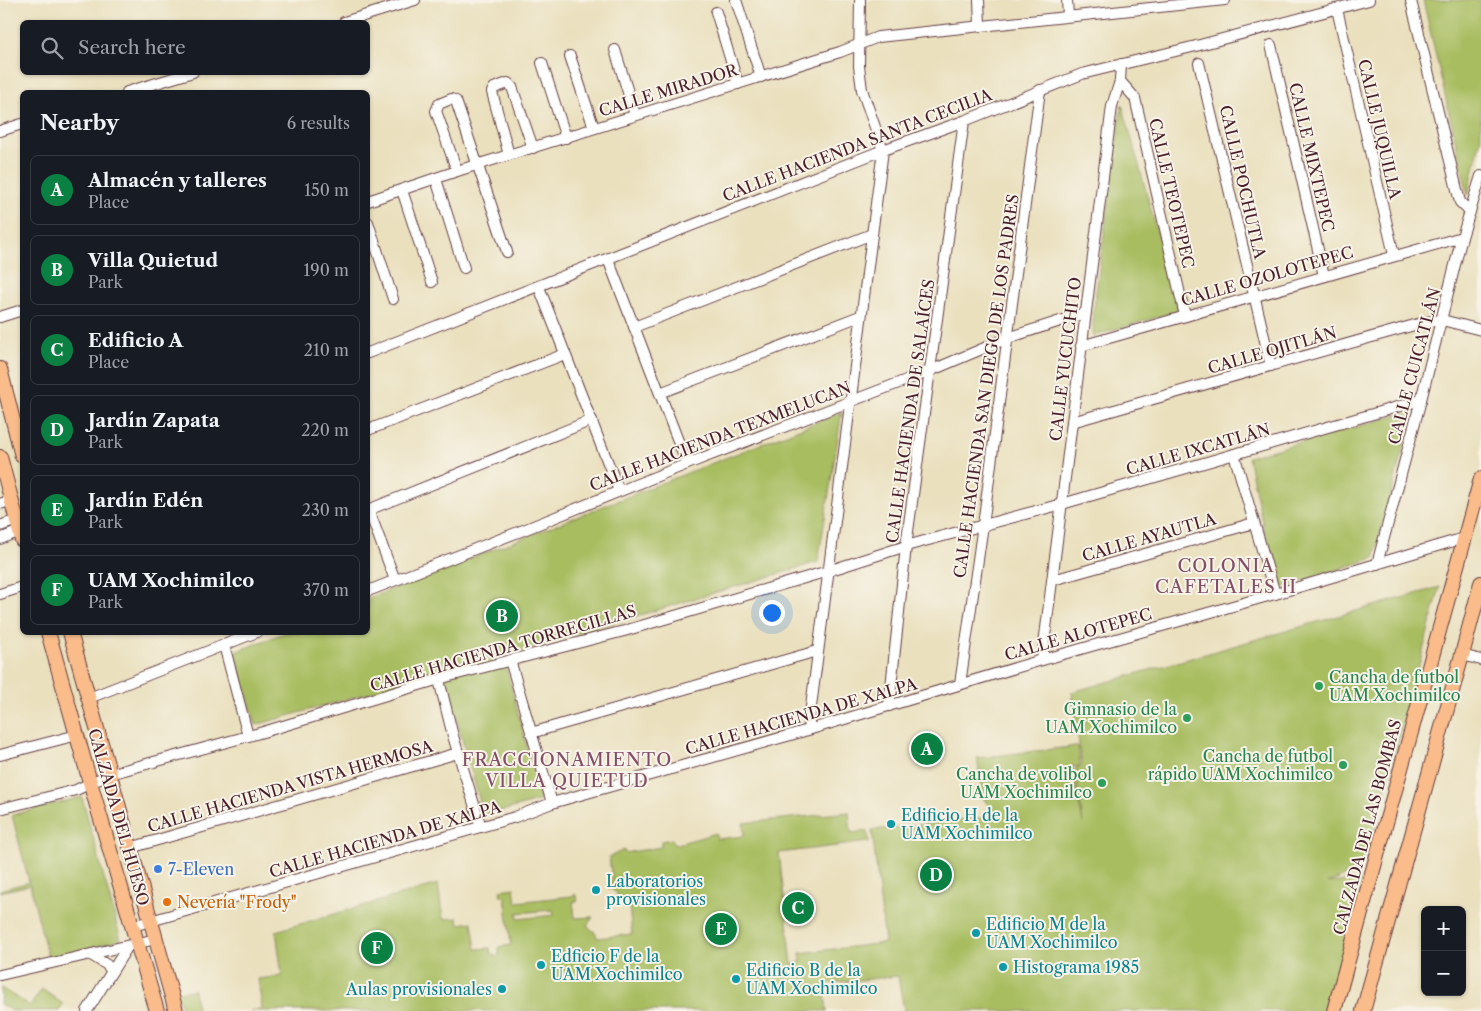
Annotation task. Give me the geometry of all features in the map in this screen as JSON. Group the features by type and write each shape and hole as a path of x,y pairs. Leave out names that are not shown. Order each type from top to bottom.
{"main road":[{"path":"0,370 20,448"},
{"path":"0,457 5,496 20,530"},
{"name":"CALZADA DE LAS BOMBAS","path":"1334,1011 1481,479"},
{"path":"1363,1011 1481,583"},
{"name":"CALZADA DEL HUESO","path":"49,635 90,783 133,926 133,945 158,1011"},
{"name":"CALZADA DEL HUESO","path":"71,635 176,1011"}],"street":[{"path":"350,20 415,0"},
{"path":"736,0 761,77"},
{"path":"808,730 860,316 883,150 862,90 859,66 861,43 860,0"},
{"path":"979,0 980,24"},
{"path":"1067,0 1068,16"},
{"name":"CALLE MIRADOR","path":"370,201 478,164 840,52 878,36 1162,4 1225,0"},
{"name":"CALLE HACIENDA SANTA CECILIA","path":"370,351 1082,74 1205,44 1369,0"},
{"path":"1411,1 1460,202 1470,212"},
{"name":"CALLE JUQUILLA","path":"1337,9 1394,255"},
{"path":"716,12 738,84"},
{"name":"CALLE MIXTEPEC","path":"1271,45 1324,276"},
{"path":"615,50 635,115"},
{"path":"570,56 594,128"},
{"path":"542,63 566,138"},
{"name":"CALLE POCHUTLA","path":"1199,63 1271,366"},
{"name":"CALLE YUCUCHITO","path":"1042,660 1112,106 1120,81 1121,64"},
{"path":"134,90 184,75"},
{"name":"CALLE TEOTEPEC","path":"1120,81 1135,98 1186,316"},
{"path":"509,155 492,92 494,88 508,83 512,87 533,148"},
{"name":"CALLE HACIENDA SAN DIEGO DE LOS PADRES","path":"960,684 983,525 1040,90"},
{"path":"457,171 436,111 439,104 451,99 456,101 507,252"},
{"name":"CALLE HACIENDA DE SALAÍCES","path":"889,706 906,546 964,121"},
{"path":"0,131 20,125"},
{"name":"CALLE CUICATLÁN","path":"1377,564 1442,320 1462,236 1481,176"},
{"path":"436,179 464,268"},
{"path":"402,190 432,282"},
{"path":"370,228 393,299"},
{"path":"634,327 872,234"},
{"name":"CALLE OZOLOTEPEC","path":"1081,346 1462,236"},
{"path":"608,259 687,464"},
{"path":"539,287 619,490"},
{"path":"0,316 20,311"},
{"name":"CALLE HACIENDA TEXMELUCAN","path":"370,590 526,530 619,490 930,371 1008,338 1085,314"},
{"path":"660,393 860,316"},
{"name":"CALLE OJITLÁN","path":"1072,422 1425,322 1442,320 1481,330"},
{"path":"370,429 565,354"},
{"name":"CALLE IXCATLÁN","path":"983,525 1421,400"},
{"path":"370,508 592,420"},
{"path":"1234,454 1275,594"},
{"path":"370,514 396,580"},
{"name":"CALLE AYAUTLA","path":"1053,580 1254,523"},
{"name":"CALLE HACIENDA TORRECILLAS","path":"0,809 76,790 110,774 510,660 624,631 906,546 983,525"},
{"path":"0,526 20,530"},
{"path":"0,539 20,530"},
{"name":"CALLE ALOTEPEC","path":"960,684 1464,538"},
{"path":"0,594 20,588"},
{"path":"89,698 249,635"},
{"path":"224,645 248,736"},
{"path":"531,733 817,651"},
{"path":"1462,655 1481,660"},
{"path":"510,660 552,803"},
{"path":"439,680 458,753 481,827"},
{"name":"CALLE HACIENDA DE XALPA","path":"133,926 481,827 552,803 808,730 960,684"},
{"path":"0,756 77,735"},
{"name":"CALLE HACIENDA VISTA HERMOSA","path":"130,848 458,753"},
{"path":"0,976 156,939"},
{"path":"88,1011 112,971 133,945"},
{"path":"92,955 107,965 112,971"}],"green space":[{"path":"1423,0 1481,0 1481,138 1468,195"},
{"path":"1122,104 1179,311 1093,336 1093,314"},
{"path":"1413,411 1374,558 1277,589 1248,457"},
{"path":"842,412 818,562 503,656 541,800 484,816 443,672 256,725 235,652 279,635 370,635 370,598"},
{"path":"1440,587 1370,847 1358,866 1341,878 1327,883 1362,880 1326,1011 904,1011 898,976 824,984 827,1011 250,1011 262,1009 258,979 282,976 276,931 438,884 443,919 458,918 459,924 472,922 476,949 490,948 491,953 496,957 499,954 499,947 511,945 505,896 501,896 500,890 514,888 516,902 572,896 575,894 578,901 573,902 575,918 593,917 587,926 596,933 597,938 632,934 628,898 615,899 618,894 608,887 612,880 609,857 624,850 625,853 661,847 661,841 672,839 674,845 716,833 717,839 744,836 743,823 849,812 851,833 867,831 869,842 779,853 792,964 801,962 800,953 885,943 872,830 989,817 987,800 984,800 977,758 1078,746 1080,766 1072,767 1083,823 1075,769 1082,766 1072,692","holes":["553,910 554,915 518,919 517,913"]},
{"path":"82,797 121,940 48,958 30,885 0,892 0,890 29,882 12,815"},
{"path":"1,988 30,1006 42,989 63,1004 59,1011 12,1011 0,1004"},
{"path":"194,990 197,1011 182,1011 177,992"}],"place":[{"name":"Villa Quietud","path":"502,616"},
{"name":"Cancha de futbol UAM Xochimilco","path":"1319,686"},
{"name":"Gimnasio de la UAM Xochimilco","path":"1187,718"},
{"name":"Almacén y talleres","path":"927,749"},
{"name":"Cancha de futbol rápido UAM Xochimilco","path":"1343,765"},
{"name":"Cancha de volibol UAM Xochimilco","path":"1102,783"},
{"name":"Edificio H de la UAM Xochimilco","path":"891,824"},
{"name":"7-Eleven","path":"158,869"},
{"name":"Jardín Zapata","path":"936,875"},
{"name":"Laboratorios provisionales","path":"596,890"},
{"name":"Nevería \"Frody\"","path":"167,902"},
{"name":"Edificio A","path":"798,908"},
{"name":"Jardín Edén","path":"721,929"},
{"name":"Edificio M de la UAM Xochimilco","path":"976,933"},
{"name":"UAM Xochimilco","path":"377,948"},
{"name":"Edficio F de la UAM Xochimilco","path":"541,965"},
{"name":"Histograma 1985","path":"1003,967"},
{"name":"Edificio B de la UAM Xochimilco","path":"736,979"},
{"name":"Aulas provisionales","path":"502,989"}],"district":[{"name":"COLONIA CAFETALES II","path":"1226,576"},
{"name":"FRACCIONAMIENTO VILLA QUIETUD","path":"567,770"}]}
